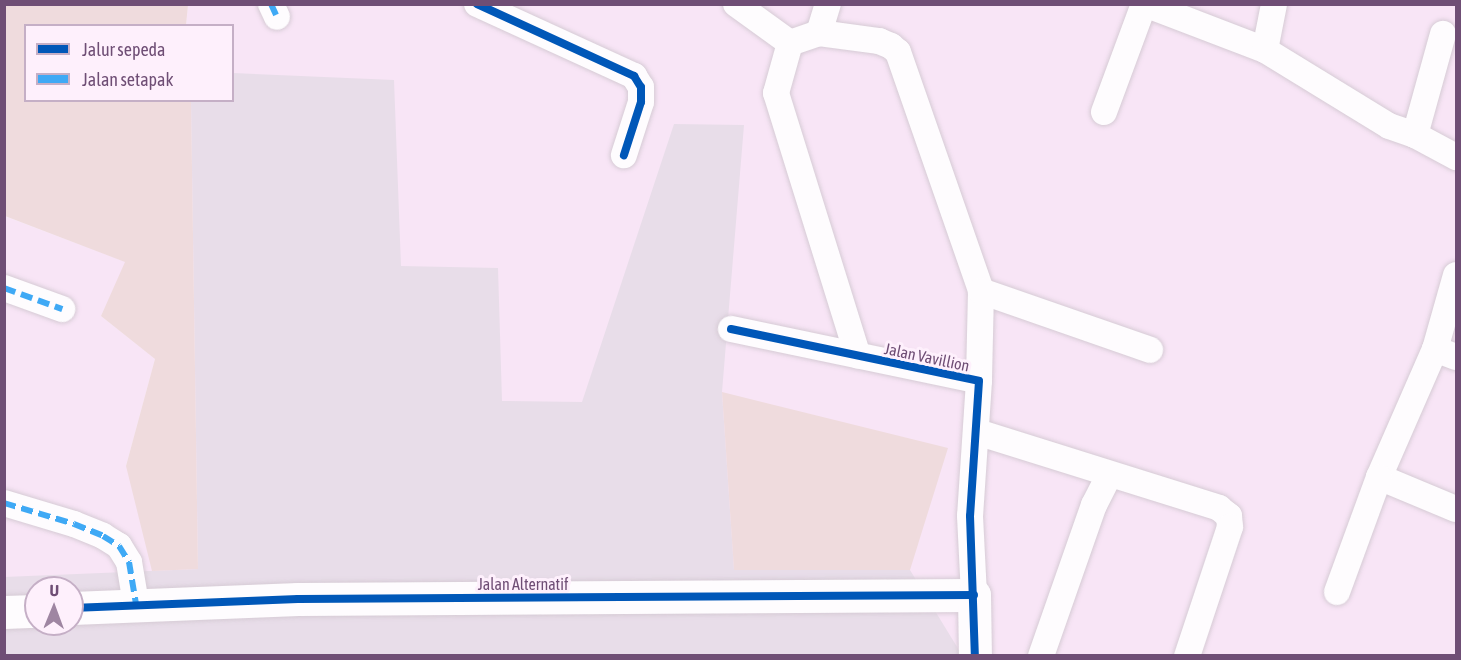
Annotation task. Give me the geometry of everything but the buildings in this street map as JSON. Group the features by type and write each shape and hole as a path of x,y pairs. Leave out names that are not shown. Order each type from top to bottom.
{"street":[{"path":"477,4 634,76 639,82 642,94 624,155"},
{"path":"736,4 790,43"},
{"path":"819,33 828,4"},
{"path":"1104,112 1144,4 1265,50 1389,126 1415,135 1456,157"},
{"path":"1265,50 1274,4"},
{"path":"790,43 819,33 879,41 898,52 981,291 979,381"},
{"path":"1415,135 1443,34"},
{"path":"790,43 776,93 858,356"},
{"path":"1337,592 1379,477 1446,353 1456,275"},
{"path":"4,288 62,309"},
{"path":"981,291 1150,350"},
{"name":"Jalan Vavillion","path":"730,329 979,381 970,516 974,595"},
{"path":"976,432 1219,508 1229,516 1230,527 1187,656"},
{"path":"1041,656 1094,505 1109,475"},
{"path":"1379,477 1456,509"},
{"path":"4,502 74,524 104,536 119,546 129,562 136,604"},
{"path":"974,595 975,656"},
{"name":"Jalan Alternatif","path":"84,607 309,599 974,595"},
{"path":"4,612 24,611"}],"shaded area":[{"path":"4,5 188,5 186,24 24,24 24,102 191,102 198,569 152,571 126,466 155,359 101,316 125,262 5,216"},
{"path":"188,5 1456,5 1456,655 5,655 4,216 126,262 101,316 155,359 126,466 198,569 191,102 234,102 234,24 186,24"},
{"path":"234,73 394,80 401,266 498,268 502,401 582,402 674,124 744,125 722,392 734,569 910,570 962,655 5,655 4,577 24,576 24,636 84,636 84,576 28,576 198,569 191,102 234,102"},
{"path":"722,392 948,448 910,570 734,570"}],"marked path":[{"path":"271,4 277,17"},
{"path":"4,288 62,309"},
{"path":"4,503 74,524 103,536 119,546 129,562 136,604"}],"cycle path":[{"path":"477,4 634,76 641,87 641,102 624,155"},
{"path":"731,329 979,381 970,516 975,656"},
{"path":"84,608 298,599 974,595"}]}
